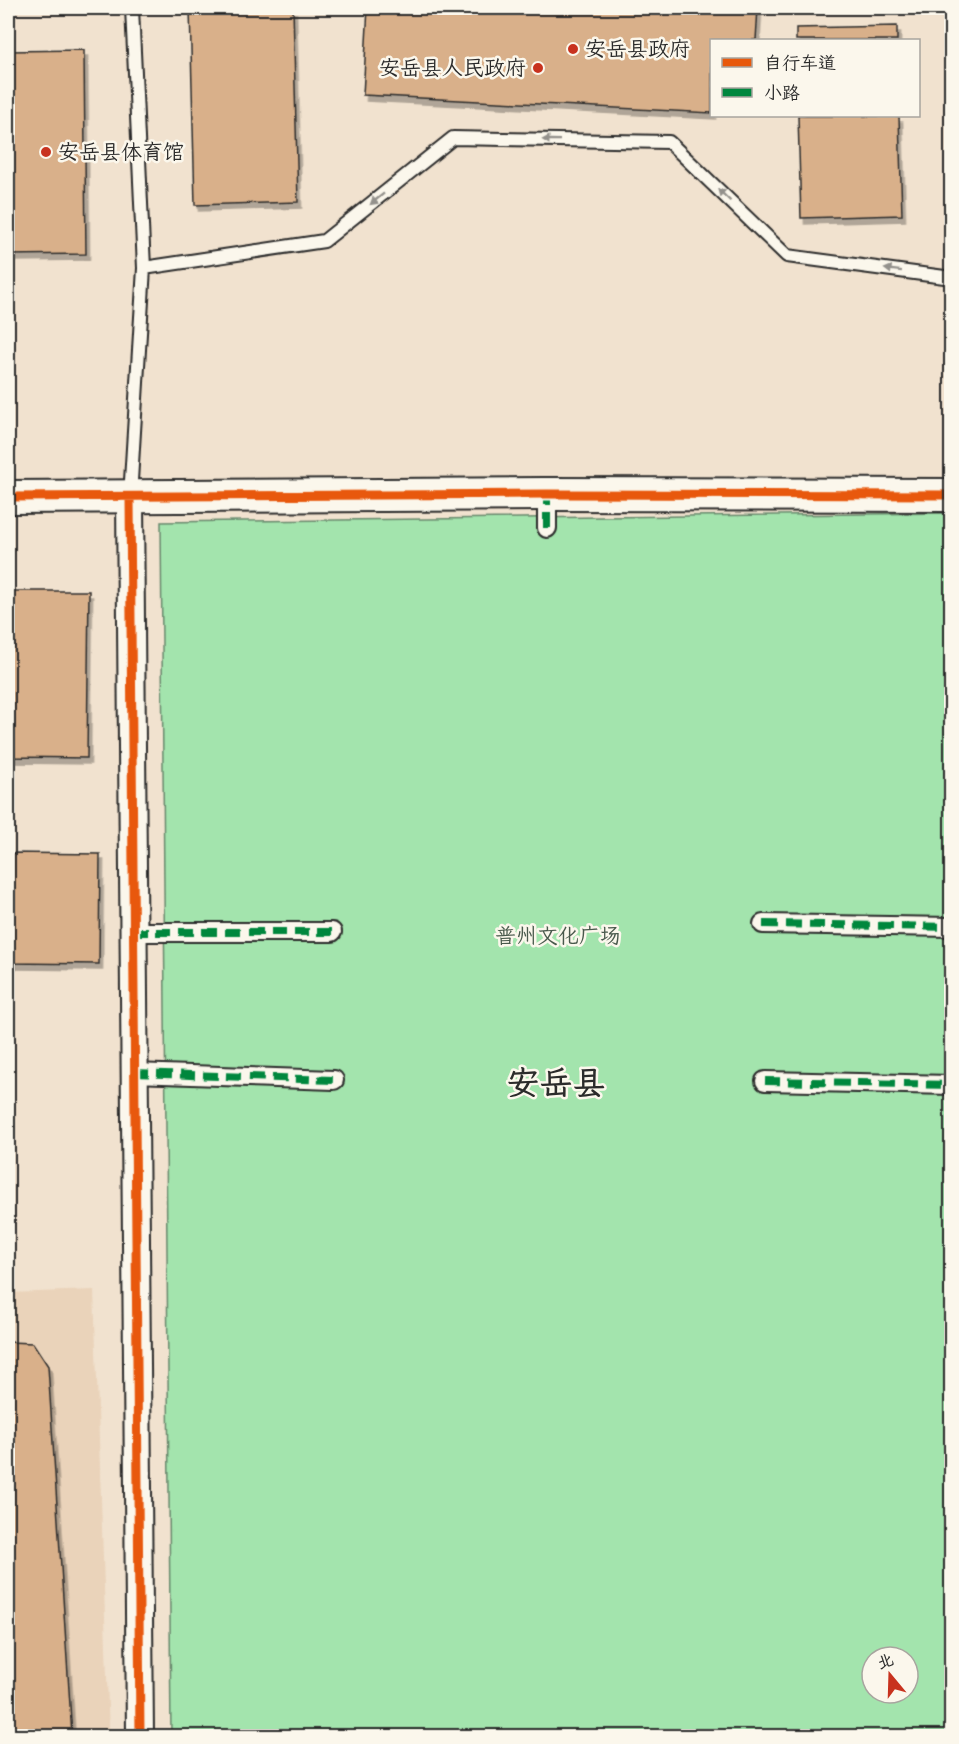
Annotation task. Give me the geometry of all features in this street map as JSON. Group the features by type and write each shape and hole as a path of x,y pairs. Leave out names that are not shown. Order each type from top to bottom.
{"street":[{"path":"547,494 547,528"},
{"path":"8,497 547,494 951,495"},
{"path":"130,498 140,1737"},
{"path":"763,924 951,927"},
{"path":"133,932 332,932"},
{"path":"134,1073 334,1080"},
{"path":"765,1081 951,1085"}],"lane":[{"path":"130,498 144,268 132,8"},
{"path":"144,268 324,241 453,138 669,142 787,256 951,278"}],"shaded area":[{"path":"94,1290 109,1736 8,1736 8,1293"}],"green space":[{"name":"普州文化广场","path":"951,513 951,1736 171,1736 161,522"}],"building":[{"path":"293,8 298,202 195,205 190,9"},
{"name":"安岳县人民政府","path":"368,8 758,8 756,39 710,39 710,113 363,95"},
{"path":"897,26 897,39 796,39 796,28"},
{"name":"安岳县体育馆","path":"84,50 86,254 8,255 8,51"},
{"path":"798,117 899,117 902,215 801,218"},
{"path":"8,591 89,591 87,758 8,757"},
{"path":"8,853 100,854 99,964 8,963"},
{"path":"8,1342 33,1343 48,1366 72,1736 8,1736"}],"marked path":[{"path":"547,494 547,528"},
{"path":"763,924 952,927"},
{"path":"133,932 332,932"},
{"path":"134,1073 334,1080"},
{"path":"765,1081 952,1085"}],"cycle path":[{"path":"8,497 547,494 952,495"},
{"path":"130,498 140,1736"}],"place":[{"name":"安岳县政府","path":"573,49"},
{"name":"安岳县人民政府","path":"538,68"},
{"name":"安岳县体育馆","path":"46,152"}],"district":[{"name":"安岳县","path":"556,1082"}]}
